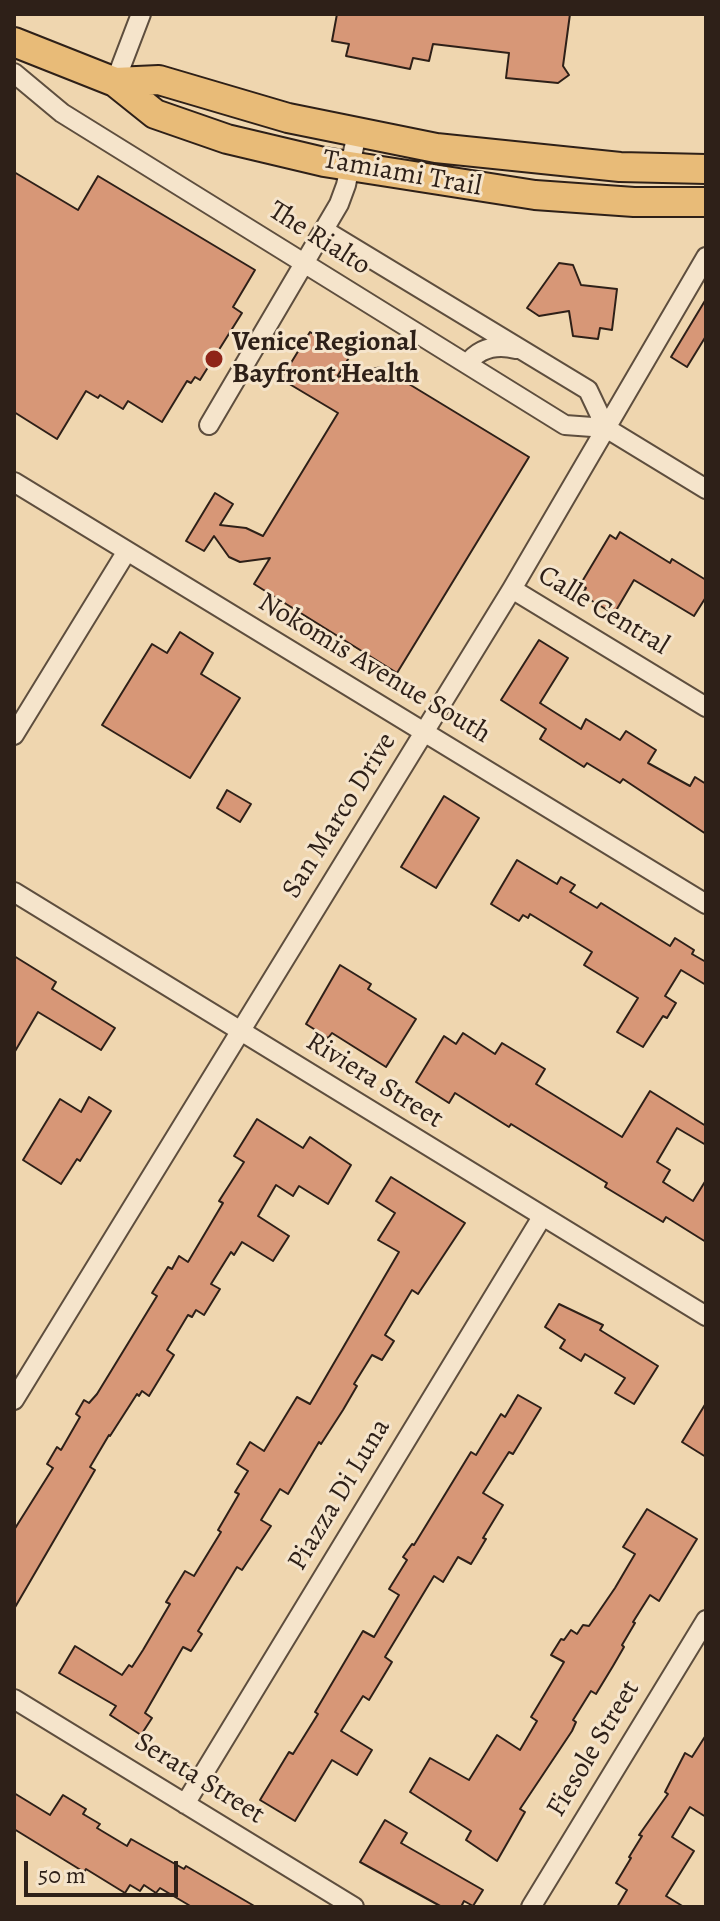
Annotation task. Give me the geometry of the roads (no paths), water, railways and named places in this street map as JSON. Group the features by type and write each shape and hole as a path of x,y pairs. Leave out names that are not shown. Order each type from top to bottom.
{"main road":[{"name":"Tamiami Trail","path":"14,42 115,82 155,114 227,139 350,166 535,195 634,202 706,202"},
{"name":"Tamiami Trail","path":"115,82 159,80 234,104 436,148 620,167 706,169"}],"street":[{"path":"115,82 141,14"},
{"name":"The Rialto","path":"14,73 62,113 565,425 606,428 706,489"},
{"path":"209,425 339,204 357,133"},
{"name":"The Rialto","path":"324,230 588,390 606,428"},
{"name":"San Marco Drive","path":"14,1400 425,733 706,257"},
{"path":"467,364 478,352 487,349 509,347 526,352"},
{"name":"Nokomis Avenue South","path":"14,482 706,904"},
{"path":"14,735 127,551"},
{"name":"Calle Central","path":"512,589 706,707"},
{"name":"Riviera Street","path":"14,892 706,1316"},
{"name":"Piazza Di Luna","path":"185,1804 542,1217"},
{"name":"Fiesole Street","path":"531,1907 706,1620"},
{"name":"Serata Street","path":"14,1699 354,1907"}],"place":[{"name":"Venice Regional Bayfront Health","path":"214,359"}]}
